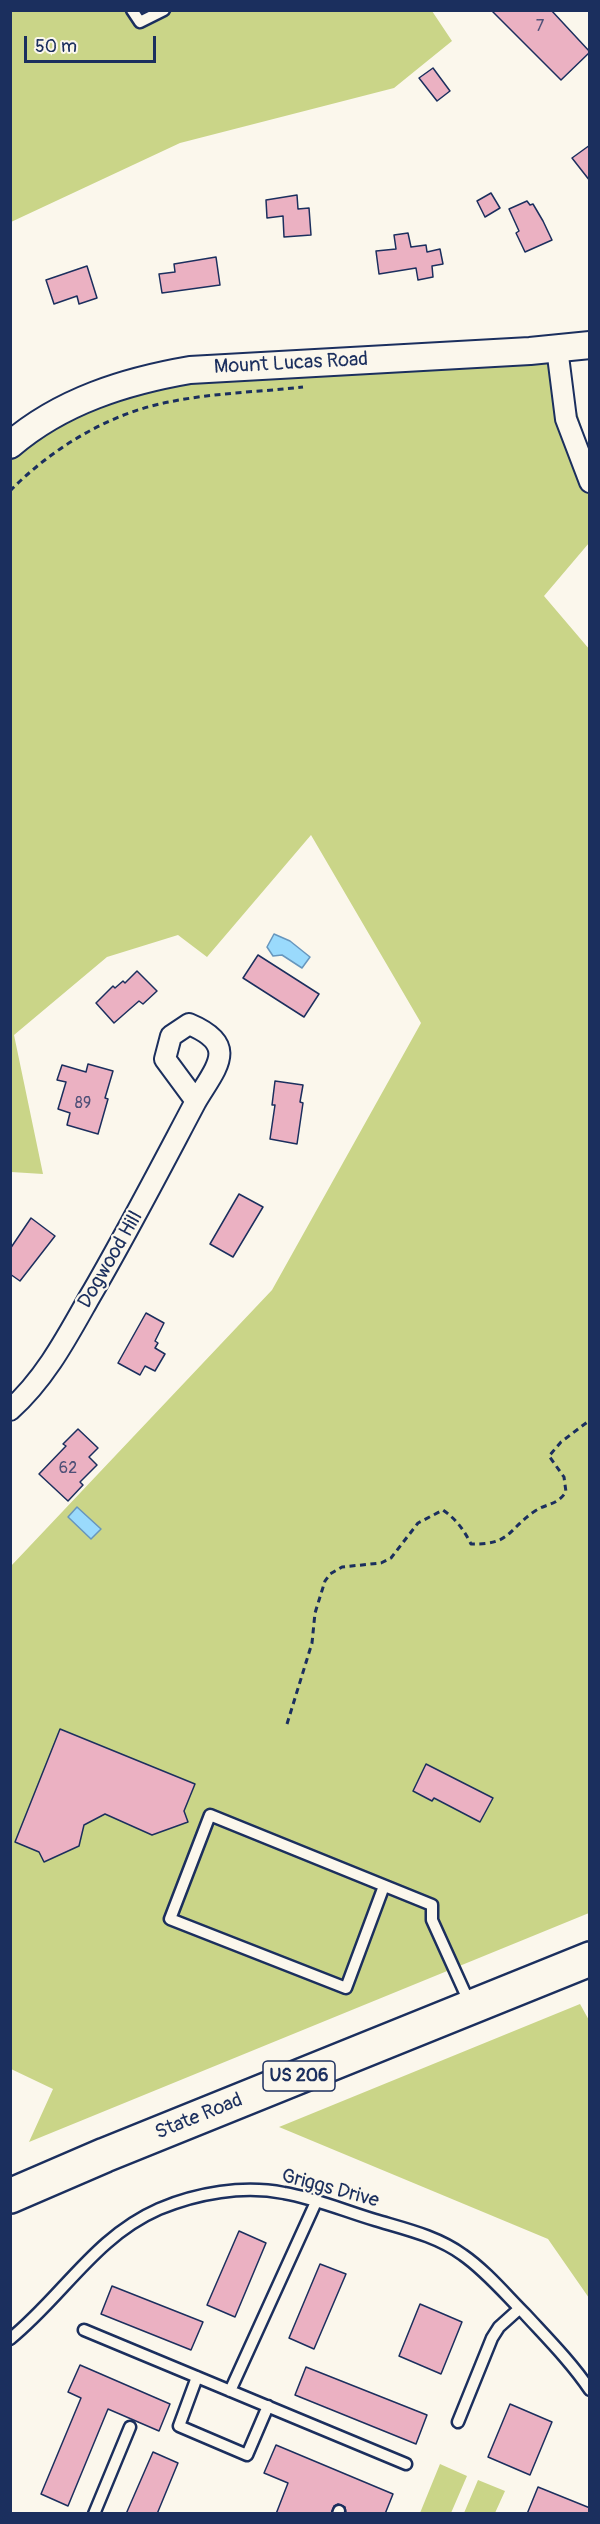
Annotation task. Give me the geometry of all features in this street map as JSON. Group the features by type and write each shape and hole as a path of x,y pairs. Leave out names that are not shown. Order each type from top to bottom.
{"highway":[{"name":"State Road","path":"10,2196 105,2154 590,1959"}],"street":[{"name":"Mount Lucas Road","path":"10,445 45,420 78,402 118,386 154,376 190,370 590,345"},
{"path":"558,348 566,419 590,482"},
{"name":"Dogwood Hill","path":"10,1410 40,1378 60,1350 140,1210 196,1101"}],"lane":[{"path":"132,10 141,22 164,10"},
{"path":"384,1886 346,1988 170,1919 210,1815 432,1905 432,1920 471,2007"},
{"name":"Griggs Drive","path":"10,2339 38,2314 82,2264 105,2242 131,2224 159,2209 189,2198 220,2192 252,2190 284,2193 316,2202 436,2240 462,2254 484,2272 575,2368 590,2390"},
{"path":"231,2391 316,2202"},
{"path":"458,2422 496,2331 519,2309"},
{"path":"84,2330 406,2464"},
{"path":"197,2377 179,2426 247,2455 268,2406"},
{"path":"94,2514 130,2427"}],"path":[{"path":"10,491 34,467 75,437 141,409 170,401 306,387"},
{"path":"287,1724 312,1643 315,1613 325,1581 330,1574 342,1567 381,1563 391,1558 418,1523 443,1510 452,1516 471,1544 494,1543 506,1537 537,1509 551,1506 566,1492 564,1477 549,1456 561,1442 590,1420"}],"green space":[{"path":"10,11 432,11 452,41 394,88 180,143 11,222"},
{"path":"555,339 590,455 589,543 544,596 590,650 589,1913 29,2142 53,2089 11,2069 11,1566 272,1290 421,1023 311,835 207,957 178,935 107,957 14,1035 43,1174 11,1172 11,452 130,383"},
{"path":"580,2004 590,2022 589,2298 548,2239 279,2127"},
{"path":"440,2464 467,2476 451,2513 420,2513"},
{"path":"478,2480 505,2491 495,2513 464,2513"}],"water":[{"path":"274,934 290,941 310,957 302,968 282,955 273,956 267,947"},
{"path":"77,1507 101,1529 91,1539 68,1517"}],"building":[{"path":"491,10 551,10 590,52 561,80"},
{"path":"433,68 450,91 437,101 419,78"},
{"path":"590,145 590,181 572,158"},
{"path":"491,193 500,208 485,217 477,201"},
{"path":"297,195 298,209 309,208 311,235 284,237 283,216 267,218 266,200"},
{"path":"527,201 530,205 533,204 552,240 525,252 516,233 519,231 509,209"},
{"path":"408,233 411,247 426,245 427,252 440,249 443,264 432,266 433,277 418,280 416,268 379,274 376,251 396,249 394,235"},
{"path":"216,257 220,285 162,293 159,274 175,272 174,264"},
{"path":"87,266 97,298 79,304 77,296 54,304 46,280"},
{"path":"258,955 319,994 304,1017 243,978"},
{"path":"137,971 157,991 143,1004 139,1001 114,1023 96,1003 113,986 115,988 123,981 125,983"},
{"path":"88,1064 113,1071 98,1134 67,1125 70,1113 58,1109 66,1082 57,1080 62,1065 86,1072"},
{"path":"275,1081 303,1085 300,1102 303,1103 297,1144 270,1139 275,1105 272,1105"},
{"path":"239,1194 263,1207 233,1257 210,1244"},
{"path":"31,1218 55,1236 20,1281 10,1274 10,1249"},
{"path":"146,1313 164,1323 155,1341 158,1343 155,1348 165,1354 155,1371 145,1366 140,1375 118,1363"},
{"path":"78,1429 98,1448 89,1457 97,1465 80,1482 83,1485 68,1501 39,1474 66,1446 63,1444"},
{"path":"60,1729 195,1784 184,1811 188,1822 152,1835 105,1814 84,1825 79,1846 44,1862 39,1852 15,1842"},
{"path":"426,1764 493,1798 480,1822 434,1798 432,1801 413,1791"},
{"path":"239,2231 266,2243 235,2317 207,2305"},
{"path":"320,2264 346,2274 314,2349 289,2338"},
{"path":"112,2286 203,2322 191,2350 101,2314"},
{"path":"420,2304 462,2322 441,2374 399,2356"},
{"path":"80,2365 170,2404 159,2431 108,2409 68,2506 41,2494 81,2398 68,2392"},
{"path":"306,2367 427,2415 416,2444 295,2395"},
{"path":"510,2404 552,2422 530,2475 488,2457"},
{"path":"276,2445 393,2494 385,2514 346,2514 345,2507 338,2504 334,2506 331,2514 276,2514 288,2483 264,2473"},
{"path":"153,2452 178,2463 157,2514 126,2514"},
{"path":"538,2487 590,2508 590,2514 527,2514"}]}
